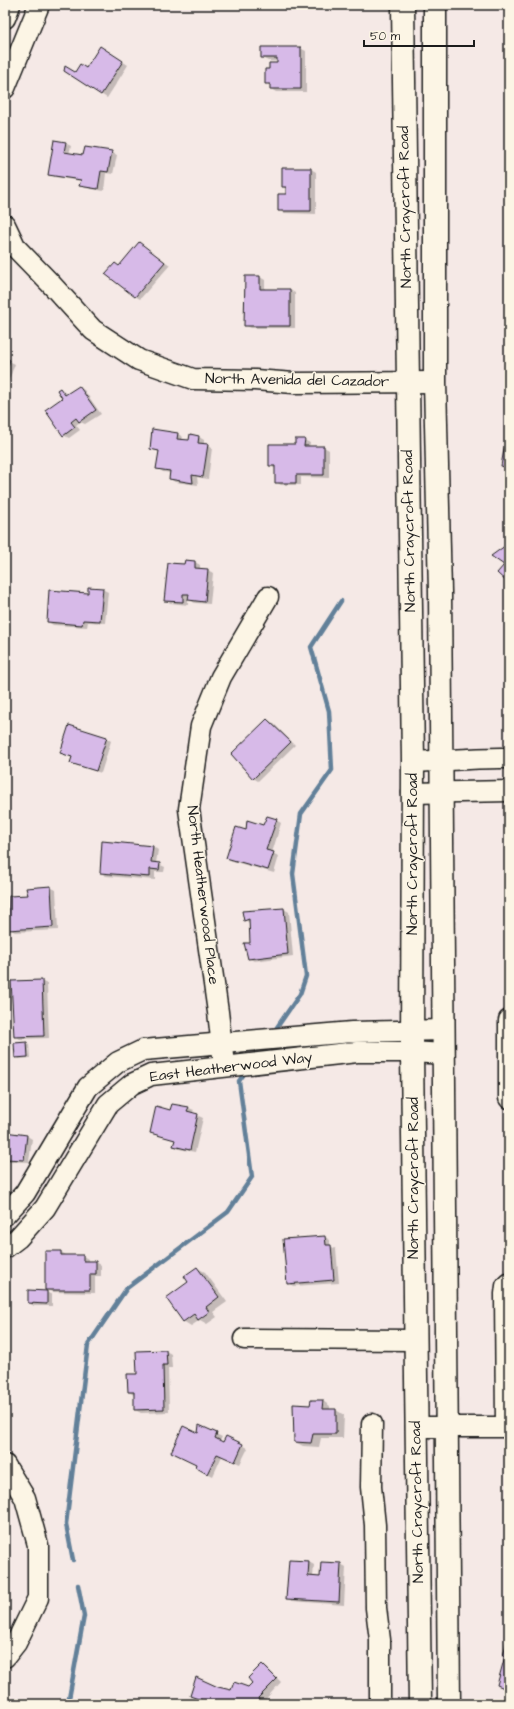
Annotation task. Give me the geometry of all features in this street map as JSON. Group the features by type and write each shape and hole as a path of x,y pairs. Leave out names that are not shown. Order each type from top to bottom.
{"main road":[{"name":"North Craycroft Road","path":"403,5 413,762 412,1042 420,1704"},
{"name":"North Craycroft Road","path":"435,5 435,382 444,1030 449,1704"}],"street":[{"path":"5,18 10,5"},
{"path":"5,88 39,5"},
{"name":"North Avenida del Cazador","path":"5,226 11,251 50,283 93,330 139,360 193,379 255,380 294,383 435,382"},
{"name":"North Heatherwood Place","path":"224,1066 220,1043 218,1012 189,809 201,726 221,677 268,597"},
{"path":"413,762 482,757 509,758"},
{"path":"412,793 509,791"},
{"path":"509,1020 509,1098"},
{"name":"East Heatherwood Way","path":"5,1248 18,1238 45,1208 108,1104 132,1084 151,1075 357,1052 412,1042 444,1030"},
{"name":"East Heatherwood Way","path":"5,1215 25,1193 88,1087 118,1062 143,1050 352,1032 412,1042 444,1054"},
{"path":"416,1427 507,1427 505,1294 506,1286 509,1283"},
{"path":"244,1339 415,1340"},
{"path":"372,1424 371,1487 375,1525 376,1608 380,1640 380,1704"},
{"path":"5,1465 25,1498 38,1545 38,1598 16,1643 5,1657"}],"building":[{"path":"100,46 123,61 101,95 64,71 65,66 75,72 80,64 86,68"},
{"path":"261,47 301,47 301,89 270,89 270,84 265,84 265,69 269,69 269,63 277,63 277,58 261,58"},
{"path":"54,140 66,142 64,152 83,155 85,147 112,151 108,172 101,171 98,189 79,186 81,180 48,175"},
{"path":"282,168 311,168 311,211 278,211 278,194 286,194 286,187 282,187"},
{"path":"139,242 165,262 135,297 105,274 115,263 119,266"},
{"path":"245,276 260,276 260,289 290,289 290,326 244,326"},
{"path":"5,358 10,360 5,373"},
{"path":"79,386 96,410 79,422 76,418 71,422 75,427 63,436 45,410 62,398 57,390 60,388 65,395"},
{"path":"152,429 178,433 177,439 189,440 190,434 199,436 198,443 208,444 203,477 192,475 193,483 169,479 170,471 156,469 159,451 150,449"},
{"path":"506,438 509,438 509,468 501,466"},
{"path":"295,439 305,439 304,446 324,446 324,475 296,475 296,483 275,483 275,466 269,466 269,444 295,444"},
{"path":"509,543 509,584 497,573 504,565 491,556"},
{"path":"185,560 195,561 195,568 208,569 205,602 188,600 189,594 183,594 183,602 164,601 168,563 184,564"},
{"path":"88,587 103,588 100,621 83,620 82,625 47,622 49,590 88,593"},
{"path":"267,719 291,742 253,779 231,754"},
{"path":"69,725 107,737 96,771 70,763 72,757 60,753"},
{"path":"267,816 277,819 266,850 274,852 268,870 226,858 236,827 246,830 247,820 263,825"},
{"path":"102,841 153,846 151,862 160,863 159,870 150,869 150,877 100,873"},
{"path":"51,886 53,927 8,930 9,896 28,895 26,888"},
{"path":"284,908 288,954 248,959 244,943 250,943 249,919 244,921 242,911"},
{"path":"42,980 44,1036 14,1037 11,981"},
{"path":"27,1042 28,1057 15,1058 14,1043"},
{"path":"172,1104 189,1107 187,1111 198,1114 190,1150 173,1146 175,1140 150,1133 156,1106 170,1110"},
{"path":"5,1132 27,1135 24,1160 5,1159"},
{"path":"325,1236 326,1245 331,1245 334,1280 287,1284 283,1239"},
{"path":"45,1251 61,1251 61,1255 83,1255 83,1261 96,1261 96,1274 90,1274 90,1290 45,1290"},
{"path":"197,1267 219,1297 206,1307 209,1312 198,1320 194,1314 183,1322 166,1298 188,1282 184,1276"},
{"path":"28,1290 47,1291 47,1304 28,1303"},
{"path":"166,1350 167,1365 163,1365 164,1409 134,1410 134,1392 128,1392 127,1374 137,1374 136,1351"},
{"path":"311,1400 323,1400 322,1409 336,1409 336,1434 313,1434 311,1443 294,1442 293,1404 310,1405"},
{"path":"199,1425 217,1433 215,1438 223,1442 226,1436 243,1444 235,1462 217,1454 207,1474 195,1467 196,1464 171,1452 183,1426 198,1433"},
{"path":"289,1560 309,1561 308,1576 320,1577 321,1562 341,1563 339,1602 286,1599"},
{"path":"507,1640 509,1641 509,1690 497,1685 505,1656 503,1656"},
{"path":"262,1664 277,1679 258,1698 261,1704 212,1704 190,1696 196,1677 218,1687 231,1690 234,1682 248,1687 252,1683 248,1678"}],"waterway":[{"path":"273,1033 300,994 306,976 293,874 301,814 332,770 329,711 311,647 341,601"},
{"path":"73,1560 66,1524 88,1345 127,1288 228,1212 252,1177 239,1081 247,1070"},
{"path":"68,1704 84,1616 78,1585"}]}
